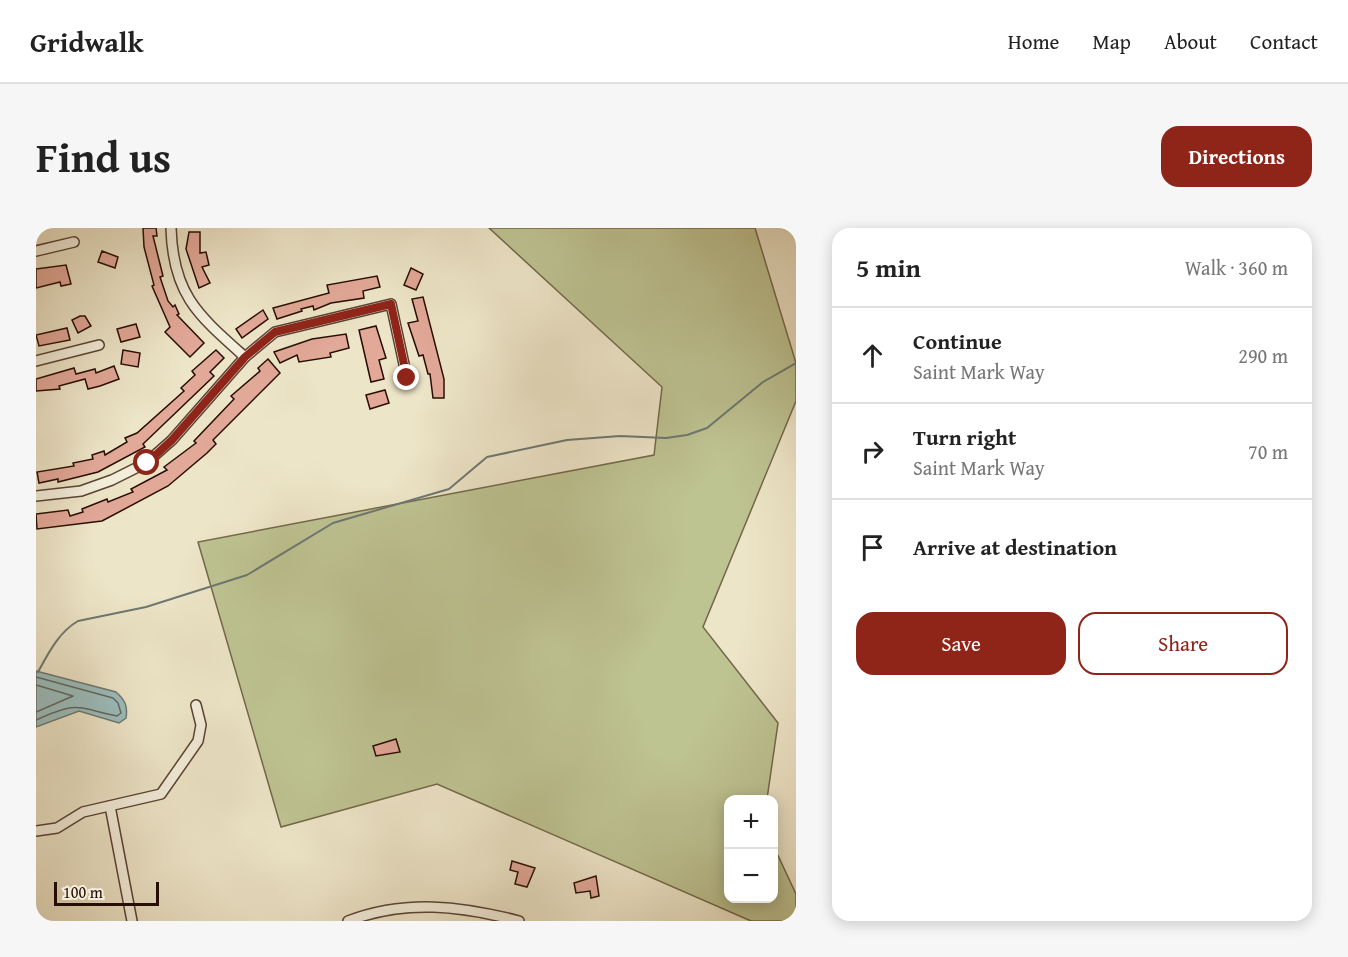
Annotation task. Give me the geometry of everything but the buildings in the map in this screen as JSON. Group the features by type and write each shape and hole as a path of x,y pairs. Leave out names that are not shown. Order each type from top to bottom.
{"street":[{"path":"171,228 172,258 182,289 202,318 245,357"},
{"path":"36,251 74,242"},
{"path":"36,496 81,491 112,480 147,463 172,440 245,357 275,332 391,304 407,378"},
{"path":"36,361 99,345"},
{"path":"36,831 57,828 82,812 161,794 198,741 201,725 196,705"},
{"path":"110,806 132,921"},
{"path":"348,921 388,909 441,906 484,912 519,921"}],"green space":[{"path":"489,228 755,228 796,363 796,401 703,627 778,723 768,795 724,795 724,903 778,903 778,856 796,894 796,921 751,921 437,784 281,827 198,542 654,455 662,387"}],"water":[{"path":"36,671 116,692 125,703 126,718 119,723 79,711 36,727"}],"waterway":[{"path":"38,672 60,637 78,621 146,607 247,575 333,523 449,489 487,457 567,440 620,436 666,438 687,435 707,428 763,382 796,363"}],"route":[{"path":"147,463 172,440 245,357 275,332 391,304 407,378"}]}
